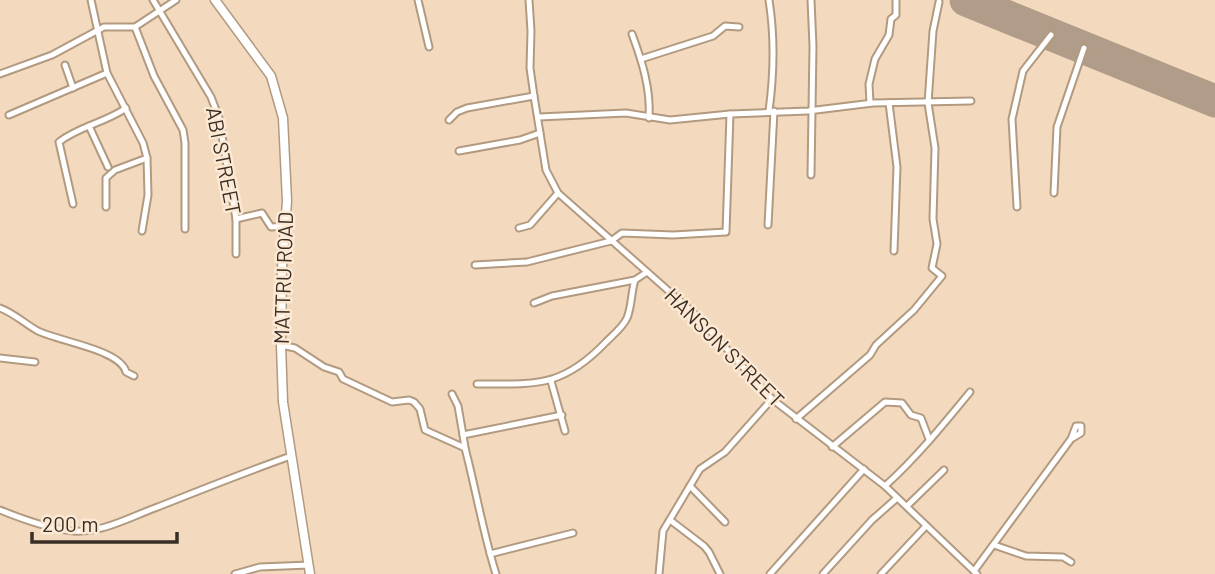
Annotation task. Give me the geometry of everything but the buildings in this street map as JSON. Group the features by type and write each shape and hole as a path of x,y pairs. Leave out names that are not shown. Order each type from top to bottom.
{"main road":[{"name":"MATTRU ROAD","path":"215,0 263,63 276,89 286,142 281,345 283,402 309,570"}],"street":[{"path":"92,0 107,73 144,143 148,195 142,231"},
{"name":"ABI STREET","path":"153,0 211,97 219,118 236,219 236,254"},
{"path":"0,74 52,55 110,26 135,27 176,0"},
{"path":"418,0 429,47"},
{"name":"HANSON STREET","path":"528,0 530,68 534,96 546,170 558,193 698,317 772,399 885,486 976,572"},
{"path":"768,225 774,78 774,39 769,0"},
{"path":"811,0 811,175"},
{"path":"870,103 869,84 875,59 889,35 891,19 896,15 896,0"},
{"path":"796,419 870,355 876,345 915,310 942,276 932,268 937,244 933,219 935,148 928,103 933,31 939,2"},
{"path":"641,59 713,36 725,26 739,27"},
{"path":"135,27 154,76 183,130 186,229"},
{"path":"632,34 641,59 650,103 649,118"},
{"path":"1017,207 1012,119 1023,71 1051,34"},
{"path":"1054,193 1057,127 1084,48"},
{"path":"65,65 73,88"},
{"path":"9,115 107,73"},
{"path":"449,120 457,112 467,108 534,96"},
{"path":"539,117 626,113 649,118 686,119 870,103 971,101"},
{"path":"889,103 897,167 894,251"},
{"path":"73,204 59,142 113,117 126,108"},
{"path":"475,265 527,262 611,241 622,233 673,235 726,232 730,114"},
{"path":"89,126 108,167"},
{"path":"459,151 540,134"},
{"path":"106,207 106,178 116,170 147,158"},
{"path":"519,228 530,225 558,193"},
{"path":"236,219 262,213 271,227 285,226"},
{"path":"534,303 552,296 635,280 647,272"},
{"path":"477,384 530,384 551,381 583,363 627,318 635,280"},
{"path":"0,309 40,332 106,354 122,363 126,372 134,376"},
{"path":"281,345 295,348 324,368 338,373 343,379 392,402 414,402 420,409 425,430 465,448"},
{"path":"0,358 35,362"},
{"path":"551,381 565,431"},
{"path":"885,486 917,457 970,392"},
{"path":"452,394 458,406 465,448 496,574"},
{"path":"659,574 663,531 690,486 701,469 725,452 772,399"},
{"path":"832,447 885,402 902,403 911,415 920,418 929,439"},
{"path":"463,435 562,415"},
{"path":"976,572 1071,439"},
{"path":"0,510 30,521 73,531 110,526 291,456"},
{"path":"770,574 864,470"},
{"path":"907,506 944,470"},
{"path":"690,486 725,522"},
{"path":"823,574 872,520 897,498"},
{"path":"670,520 704,545 716,573"},
{"path":"881,574 926,526"},
{"path":"490,554 573,533"},
{"path":"994,545 1026,556 1054,556 1071,562"},
{"path":"236,574 309,570"}],"runway":[{"path":"966,0 1215,101"}]}
